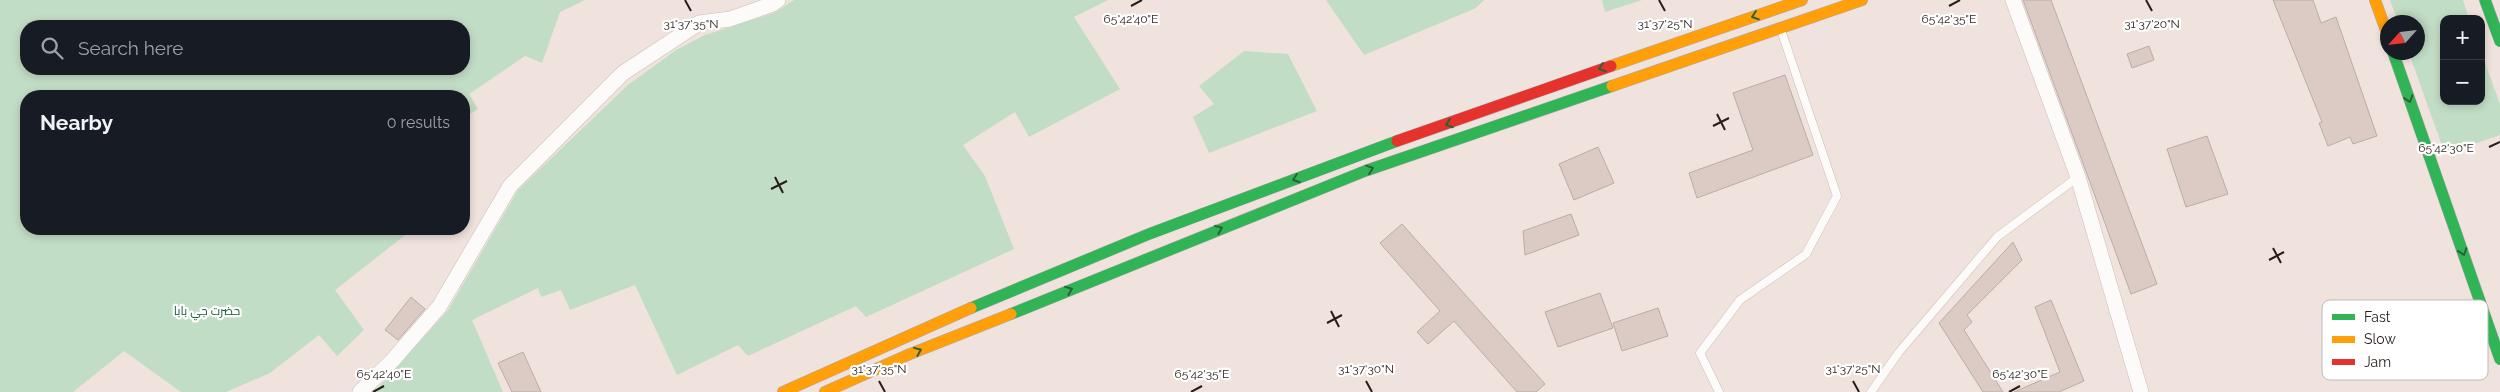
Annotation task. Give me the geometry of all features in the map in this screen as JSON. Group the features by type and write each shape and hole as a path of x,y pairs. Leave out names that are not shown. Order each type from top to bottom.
{"main road":[{"path":"783,392 914,333 1192,218 1591,72 1802,0"},
{"path":"825,392 910,354 1365,171 1862,0"},
{"path":"2375,0 2380,15"},
{"path":"2492,8 2500,41"},
{"path":"2396,60 2479,300"},
{"path":"1192,218 1200,237"},
{"path":"2488,325 2500,359"}],"street":[{"path":"360,392 392,361 439,307 510,186 623,73 699,23 730,19 773,4 778,0"},
{"path":"2013,0 2078,177 2141,392"}],"lane":[{"path":"1719,392 1700,353 1740,300 1806,254 1837,196 1774,10"},
{"path":"1871,392 1899,352 1997,238 2078,177"}],"green space":[{"name":"حضرت جي بابا","path":"0,0 585,0 560,12 542,63 525,56 470,93 470,90 20,90 20,235 405,235 335,290 364,330 337,356 319,335 270,373 226,392 181,392 124,351 73,392 0,392"},
{"path":"794,0 1108,0 1074,17 1120,89 1029,137 1015,112 963,145 985,176 1014,249 866,317 856,306 748,356 738,345 677,375 635,285 570,310 561,290 541,297 538,288 472,320 503,392 374,392 448,310 518,190 628,85 676,50 705,35 774,13"},
{"path":"1326,0 1484,0 1476,8 1364,55"},
{"path":"1602,0 1642,0 1605,12"},
{"path":"2390,0 2463,0 2468,15 2440,15 2440,105 2485,105 2485,63 2500,104 2500,135 2445,154 2411,60 2425,60 2425,15 2395,15"},
{"path":"1244,51 1288,54 1317,111 1209,153 1193,117 1214,104 1199,86"},
{"name":"حضرت جي بابا","path":"470,96 478,109 470,114"}],"building":[{"path":"2023,0 2051,0 2157,284 2131,294"},
{"path":"2273,0 2313,0 2321,23 2336,17 2377,136 2353,144 2350,137 2328,146 2319,123 2322,122"},
{"path":"2149,46 2154,60 2132,68 2127,54"},
{"path":"1785,75 1813,155 1697,198 1689,173 1753,150 1733,93"},
{"path":"2207,136 2228,194 2186,207 2167,149"},
{"path":"1598,147 1614,183 1574,200 1559,164"},
{"path":"1571,214 1579,235 1525,255 1523,231"},
{"path":"1402,224 1545,384 1536,392 1517,392 1454,321 1428,344 1417,332 1440,311 1380,243"},
{"path":"2013,242 2022,260 1967,315 1972,322 1964,330 2003,392 1983,392 1939,323"},
{"path":"1600,293 1613,328 1558,347 1545,312"},
{"path":"411,297 425,309 398,340 385,330"},
{"path":"2051,300 2084,381 2059,392 2014,392 2060,372 2035,307"},
{"path":"1658,308 1668,336 1622,351 1613,323"},
{"path":"523,352 541,392 512,392 498,363"}],"traffic: fast":[{"path":"2485,0 2500,41"},
{"path":"2396,60 2479,300"},
{"path":"1011,314 1365,171 1612,86"},
{"path":"971,308 1149,234 1397,141"},
{"path":"2488,325 2500,359"}],"traffic: slow":[{"path":"1611,66 1802,0"},
{"path":"1612,86 1862,0"},
{"path":"2375,0 2380,15"},
{"path":"783,392 971,308"},
{"path":"825,392 910,354 1011,314"}],"traffic: jam":[{"path":"1397,141 1611,66"}]}
